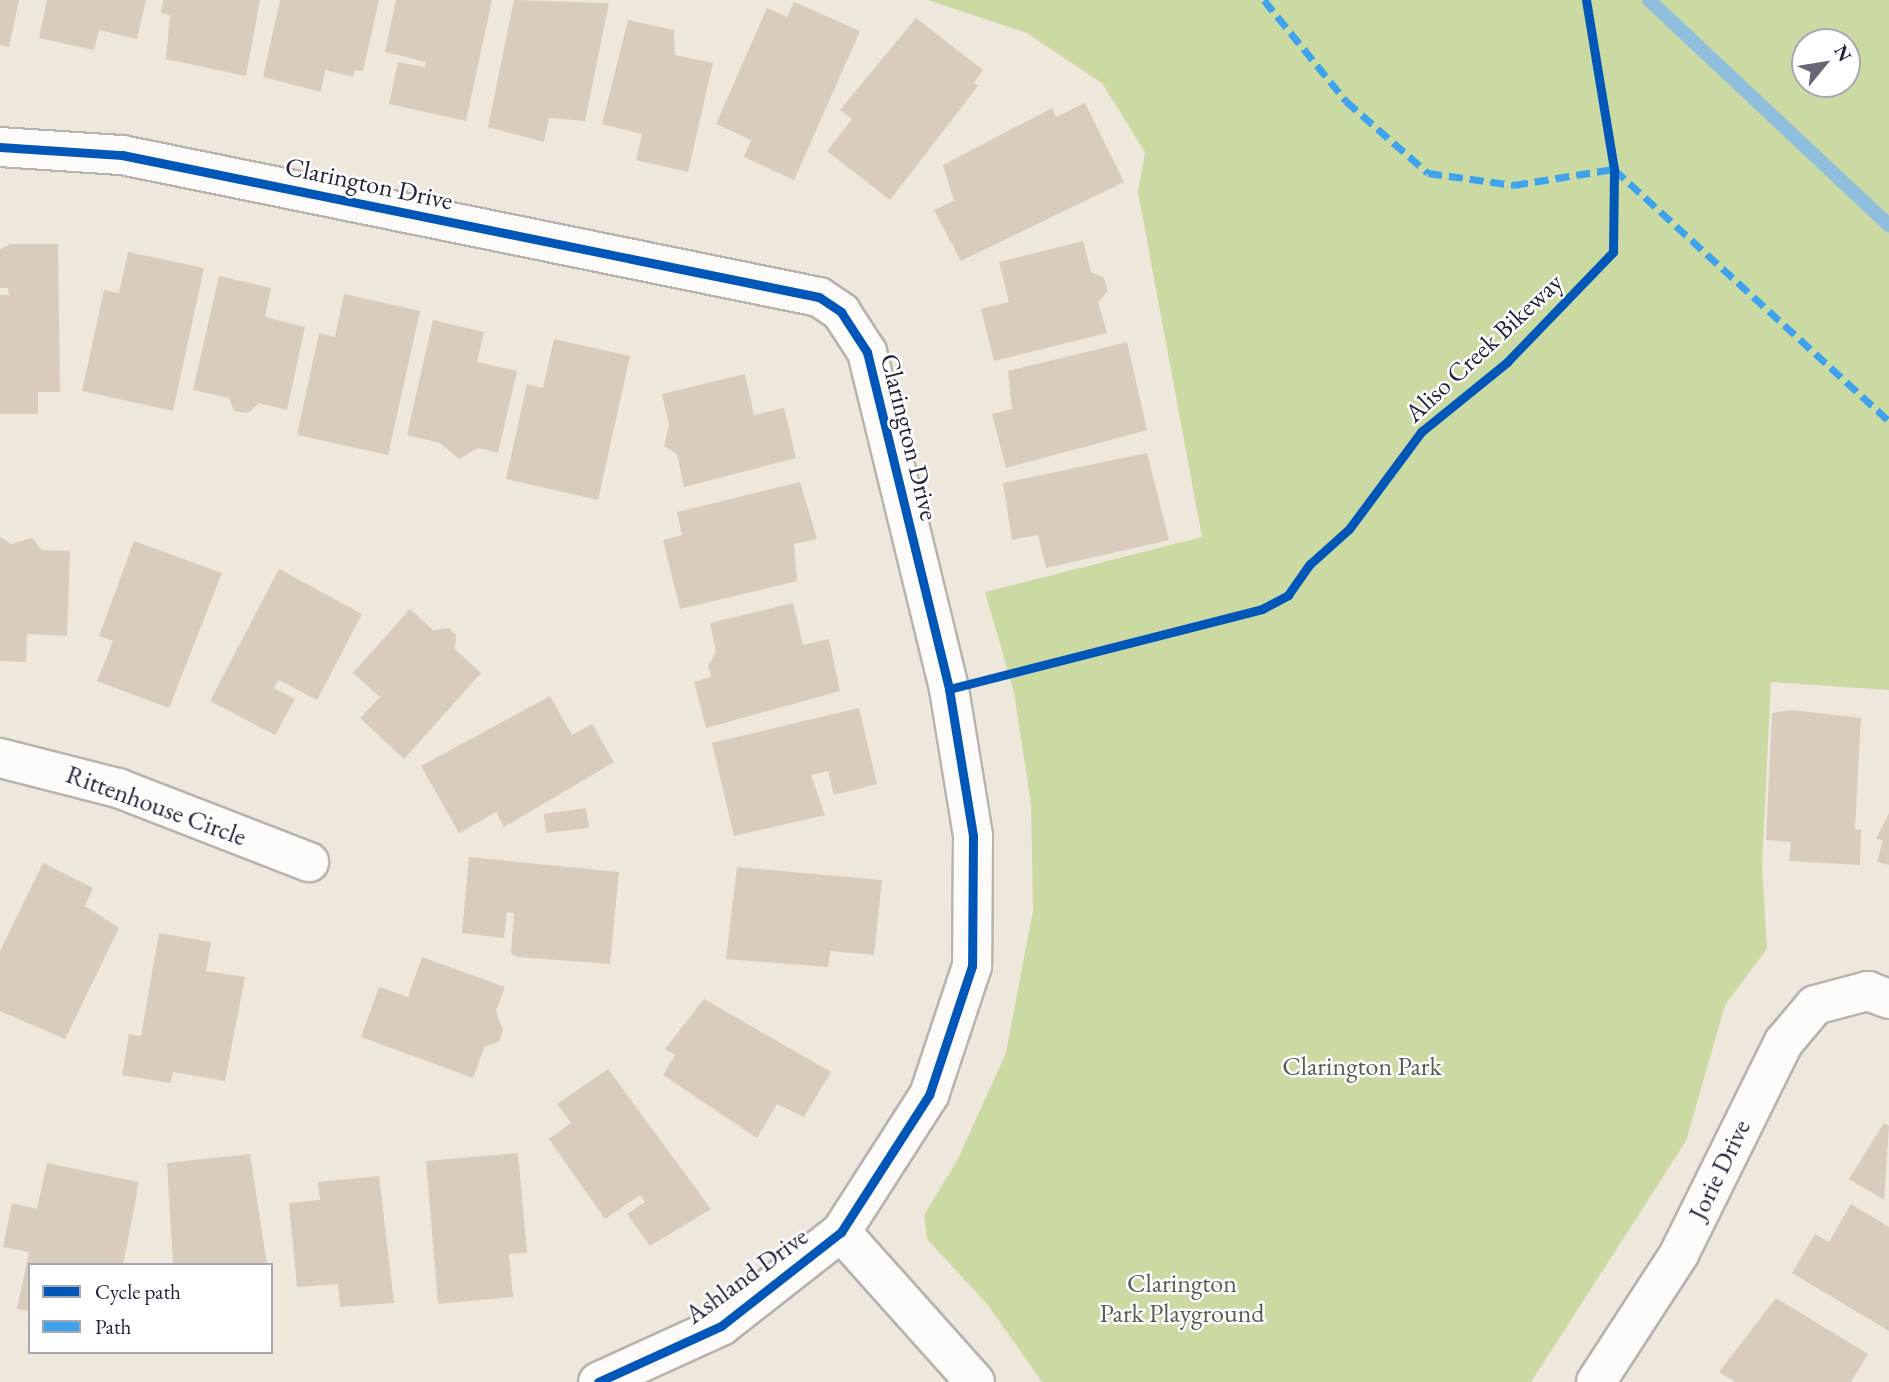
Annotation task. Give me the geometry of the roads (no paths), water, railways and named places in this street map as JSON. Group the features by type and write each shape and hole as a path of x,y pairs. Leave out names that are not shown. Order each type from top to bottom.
{"street":[{"name":"Clarington Drive","path":"0,147 122,155 819,297 852,326 867,352 949,689 973,836 972,966 929,1095 841,1232"},
{"name":"Rittenhouse Circle","path":"0,758 118,788 309,862"},
{"name":"Jorie Drive","path":"1597,1382 1679,1254 1784,1042 1815,1005 1878,995"},
{"name":"Ashland Drive","path":"598,1382 721,1326 841,1232"},
{"path":"841,1232 975,1382"}],"waterway":[{"path":"1649,0 1889,225"}],"park label":[{"name":"Clarington Park","path":"1362,1067"},
{"name":"Clarington Park Playground","path":"1182,1299"}]}
